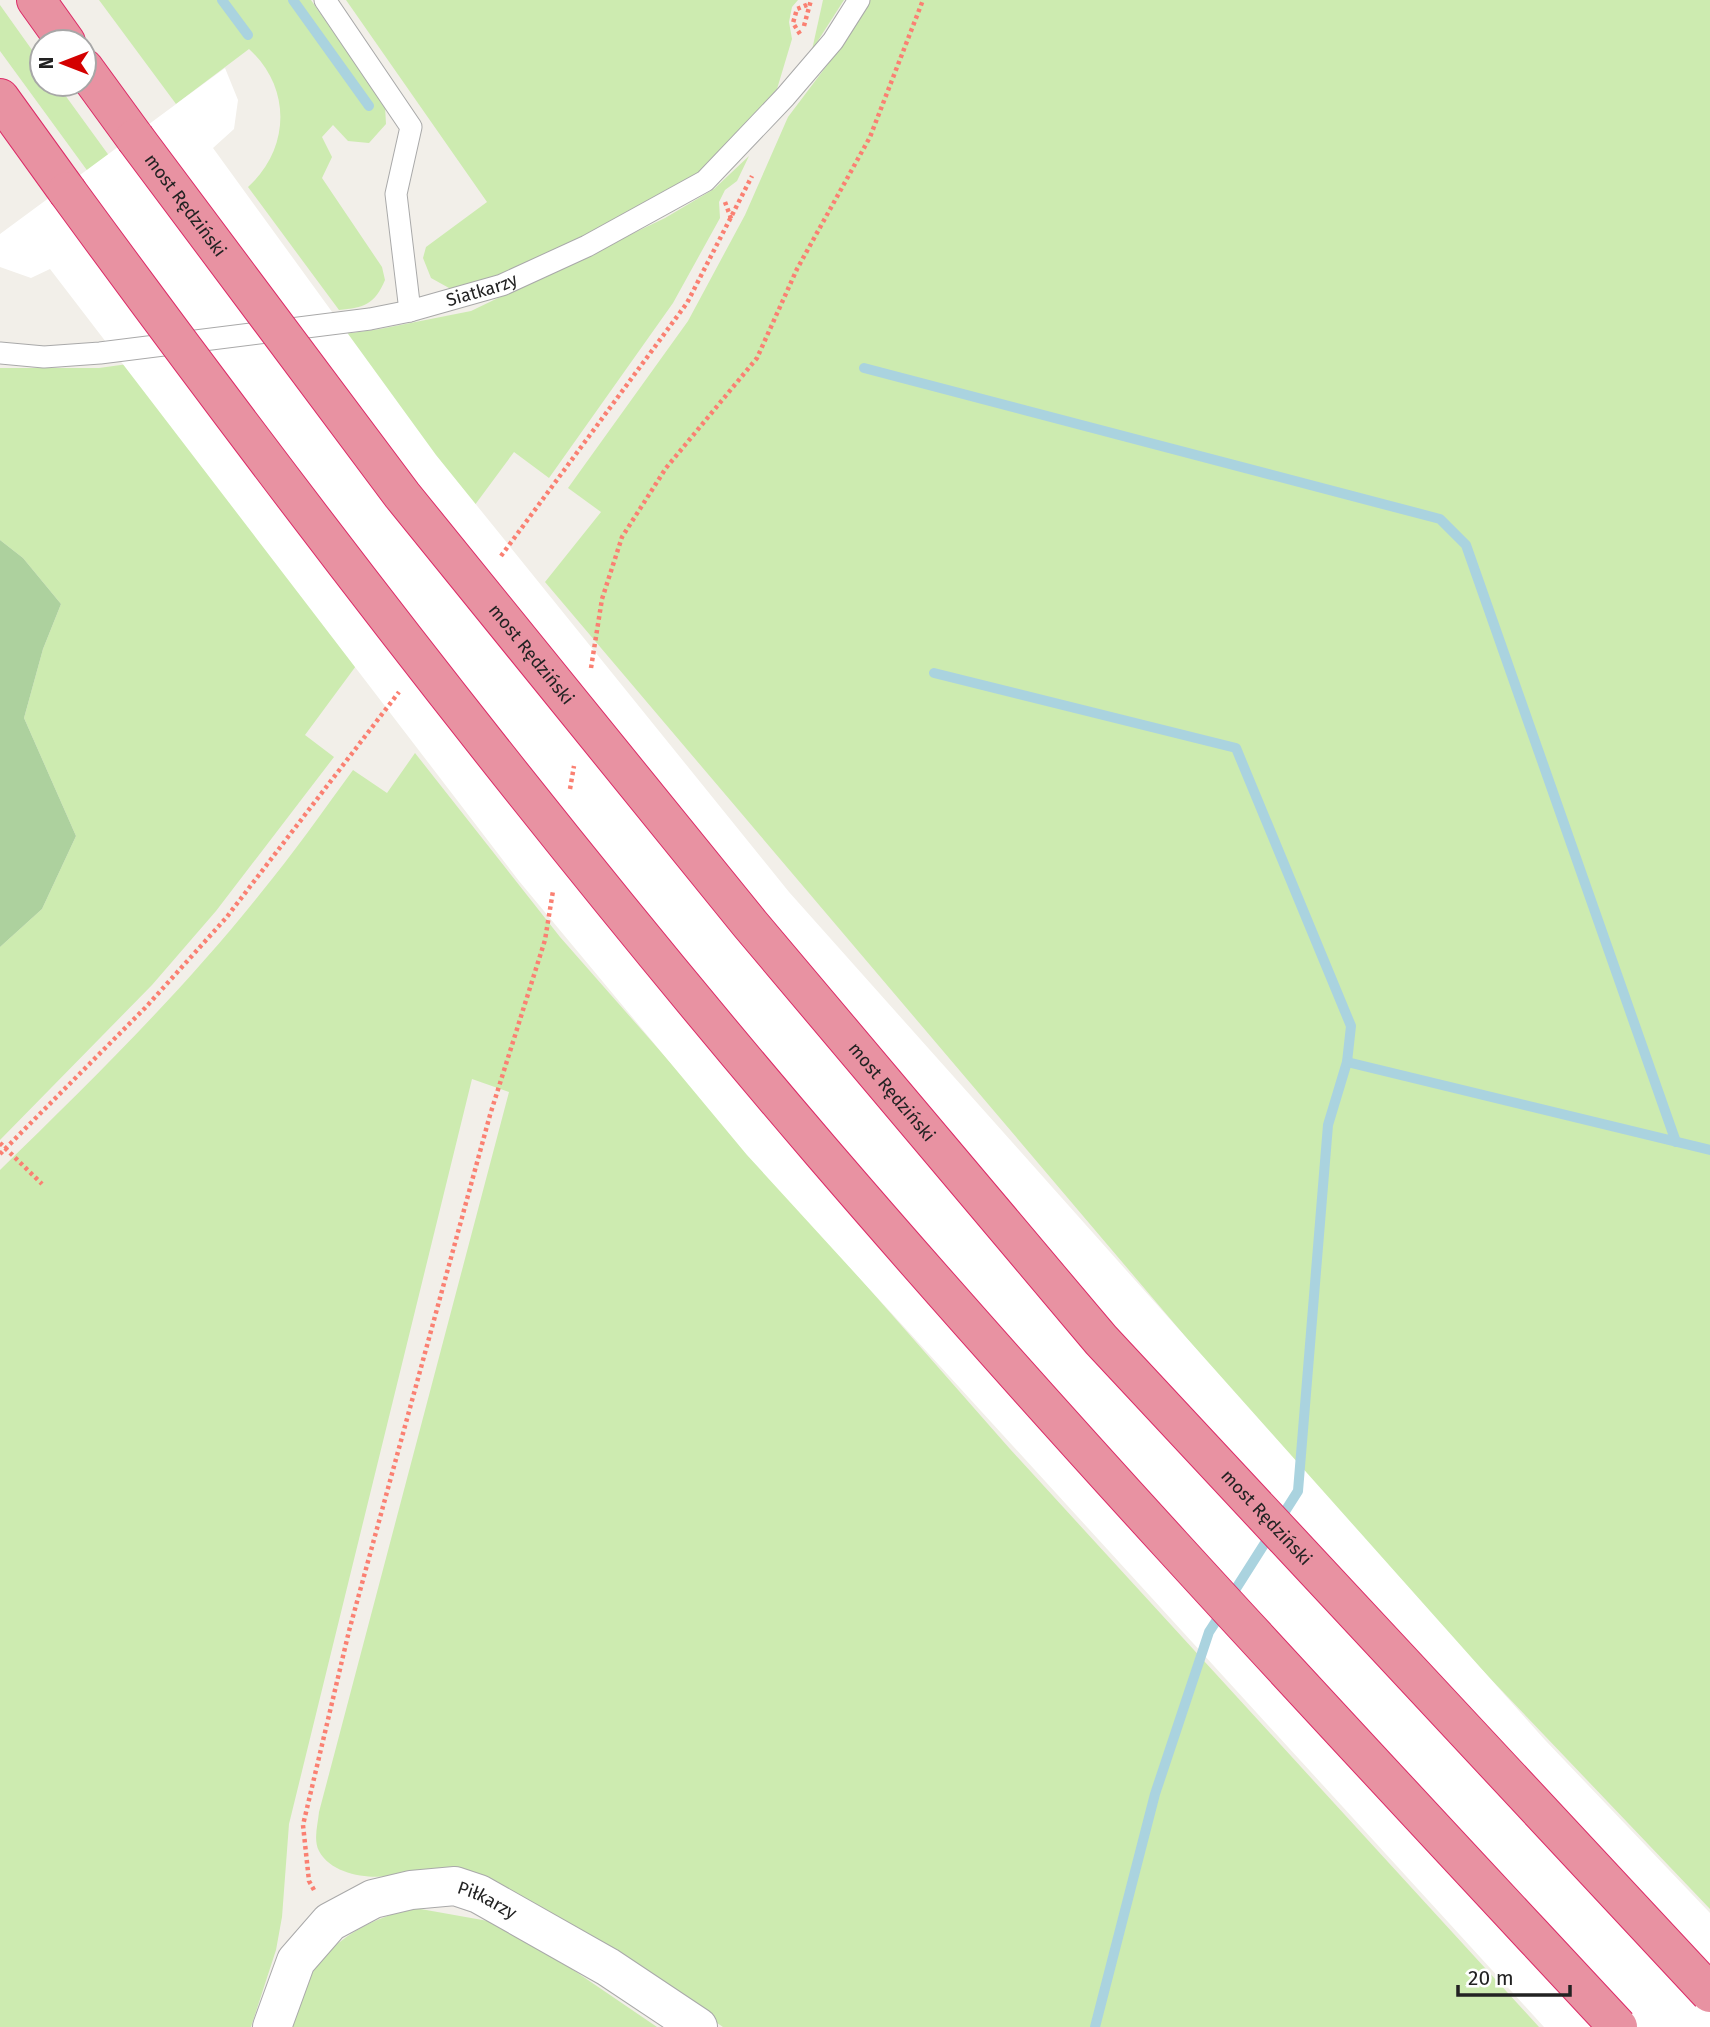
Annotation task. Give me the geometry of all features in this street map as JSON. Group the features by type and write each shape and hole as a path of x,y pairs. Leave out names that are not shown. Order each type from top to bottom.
{"highway":[{"path":"36,0 56,28"},
{"name":"most Rędziński","path":"98,87 411,506 750,924 1101,1340 1710,1993"},
{"path":"0,98 218,397 552,826 818,1147 1087,1456 1618,2027"}],"street":[{"name":"Piłkarzy","path":"272,2027 296,1961 330,1922 373,1899 411,1890 455,1886 479,1894 608,1967 698,2027"}],"lane":[{"path":"325,0 411,127 396,194 410,311"},
{"name":"Siatkarzy","path":"0,353 44,357 100,353 410,311 502,285 587,246 705,181 793,88 833,41 859,0"}],"path":[{"path":"588,681 602,599 622,537 666,468 757,358 797,269 870,137 923,0"},
{"path":"802,36 793,23 797,9 810,4"},
{"path":"738,190 748,187"},
{"path":"729,194 724,204 732,221"},
{"path":"570,790 575,763"},
{"path":"330,1922 309,1881 303,1825 349,1631 490,1115 545,940 554,885"},
{"path":"0,1143 42,1184"}],"green space":[{"path":"99,0 311,0 385,106 386,124 369,143 348,141 333,125 322,137 332,157 322,178 382,267 385,280 373,300 362,306 339,310 248,187 262,172 272,155 280,118 279,100 273,82 249,49 176,104"},
{"path":"346,0 798,0 792,7 789,22 792,39 777,89 723,153 687,183 573,242 488,282 464,289 449,288 431,278 423,258 426,247 487,202"},
{"path":"823,0 844,0 812,50"},
{"path":"869,0 1710,0 1710,1909 1358,1540 545,582 601,512 568,488 688,321 745,215 788,117 837,52"},
{"path":"0,5 28,44 28,89 0,51"},
{"path":"34,98 67,98 110,157 89,173"},
{"path":"749,156 737,181 725,190 719,202 720,218 673,303 549,478 514,452 305,735 334,757 216,911 152,985 0,1140 0,947 42,909 76,836 24,718 43,649 61,604 23,558 0,540 0,368 99,368 380,329 471,311 665,218 714,189"},
{"path":"0,540 23,558 61,604 43,649 24,718 76,836 42,909 0,947"},
{"path":"415,753 560,937 1010,1449 1539,2027 723,2027 578,1930 389,1876 370,1877 350,1873 325,1859 316,1842 319,1812 509,1092 472,1079 289,1824 282,1917 276,1950 251,2027 0,2027 0,1170 101,1070 199,966 272,879 353,770 387,793"},
{"path":"415,1908 488,1921 563,1963 657,2027 287,2027 307,1978 332,1948 371,1923"}],"pier":[{"path":"225,68 238,100 234,129 213,148 436,455 789,892 1545,1740 1710,1913 1710,2027 1544,2027 747,1155 519,881 50,269 31,278 0,267 0,234"}],"waterway":[{"path":"222,0 248,35"},
{"path":"293,0 369,106"},
{"path":"864,368 1440,519 1466,545 1676,1142"},
{"path":"934,673 1236,748 1351,1026 1347,1062 1328,1125 1298,1491 1230,1598"},
{"path":"1347,1062 1710,1150"},
{"path":"1095,2027 1155,1794 1209,1632 1222,1612"}]}
